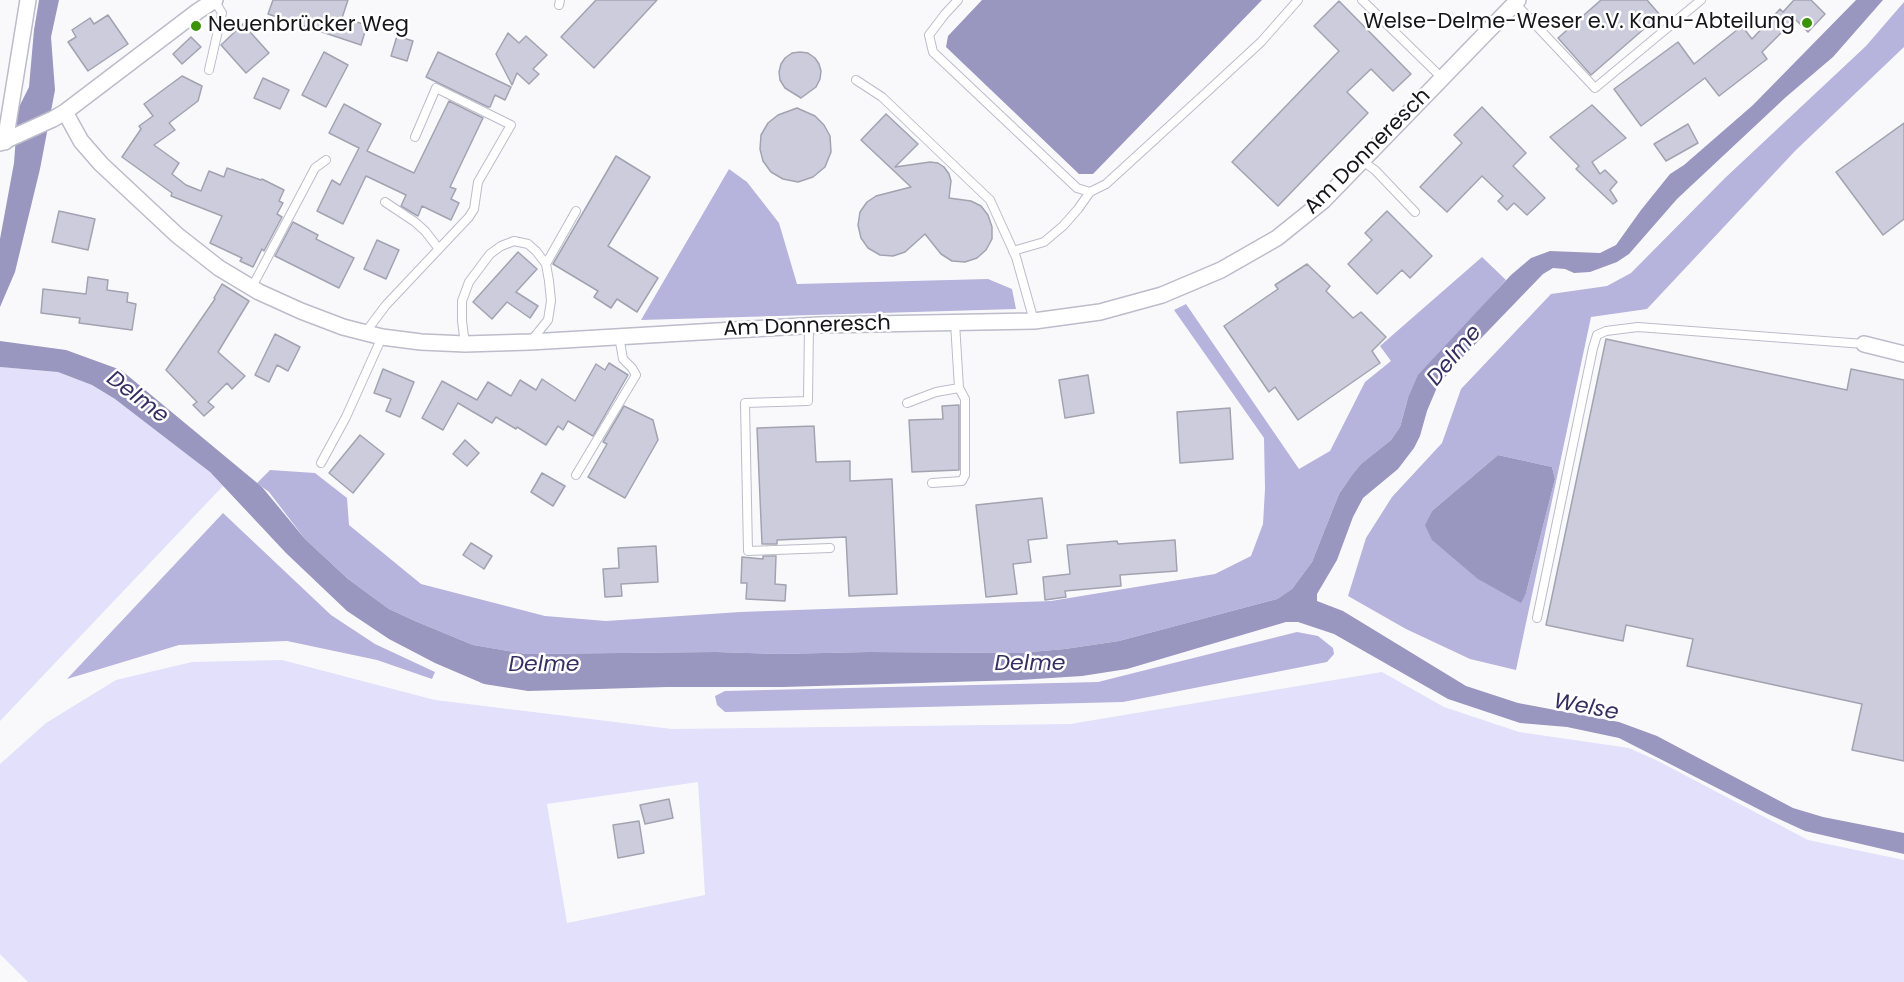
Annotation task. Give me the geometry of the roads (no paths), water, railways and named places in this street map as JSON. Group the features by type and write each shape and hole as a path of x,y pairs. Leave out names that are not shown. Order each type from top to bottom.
{"street":[{"path":"2,142 27,0"},
{"path":"2,142 59,116 215,0"},
{"name":"Am Donneresch","path":"59,116 101,164 149,210 219,268 301,311 381,337 465,344 809,326 1034,321 1100,312 1162,295 1221,270 1277,238 1323,201 1516,1"},
{"path":"1864,344 1904,354"}],"lane":[{"path":"209,70 222,14 215,0"},
{"path":"958,0 929,35 933,52 1077,188 1090,192"},
{"path":"1013,251 1044,242 1063,226 1090,192 1106,184 1261,42 1298,0"},
{"path":"1362,0 1442,78"},
{"path":"1516,1 1595,88 1701,0"},
{"path":"856,80 882,97 990,200 1013,251 1034,321"},
{"path":"364,333 386,305 474,209 477,182 511,124 436,88 415,137"},
{"path":"252,287 315,168 326,160"},
{"path":"1362,161 1375,170 1415,212"},
{"path":"385,202 415,222 439,249"},
{"path":"546,264 576,211"},
{"path":"465,344 462,301 469,282 490,254 514,241 528,244 546,264 551,301 548,320 530,342"},
{"path":"932,483 962,481 965,475 965,399 959,388 955,322"},
{"path":"809,326 808,401 745,403 748,550 830,548"},
{"path":"1537,618 1597,335 1606,331 1638,327 1864,344"},
{"path":"576,475 636,375 623,359 619,336"},
{"path":"321,463 346,417 381,337"},
{"path":"907,403 936,392 959,388"}],"water":[{"path":"39,0 59,0 51,37 55,90 40,169 15,272 0,307 0,239 14,163 18,109 29,87"},
{"path":"982,0 1262,0 1093,174 1079,174 946,47 948,36"},
{"name":"Delme","path":"1856,0 1883,0 1833,57 1786,97 1677,199 1629,254 1617,262 1590,272 1574,273 1565,269 1553,268 1543,274 1461,359 1438,385 1414,448 1398,469 1363,498 1353,517 1337,560 1317,594 1317,601 1343,611 1466,686 1518,703 1619,722 1657,736 1793,808 1823,817 1904,833 1904,854 1805,831 1619,738 1567,727 1520,723 1448,699 1334,634 1298,622 1286,622 1127,669 1082,676 783,687 667,687 528,691 484,684 435,663 389,639 347,611 286,553 210,472 115,399 92,385 58,372 0,367 0,341 66,350 121,370 262,487 305,539 348,579 389,609 473,645 526,654 1019,653 1119,641 1277,599 1292,589 1312,562 1339,494 1361,464 1391,440 1400,427 1408,398 1418,375 1511,275 1531,258 1550,251 1600,253 1616,245 1670,174 1684,165 1753,105"},
{"path":"1498,455 1552,467 1555,479 1526,593 1521,603 1478,579 1432,540 1425,525 1433,510"}],"place":[{"name":"Welse-Delme-Weser e.V. Kanu-Abteilung","path":"1807,23"},
{"name":"Neuenbrücker Weg","path":"196,26"}],"water label":[{"name":"Welse","path":"1586,708"}]}
